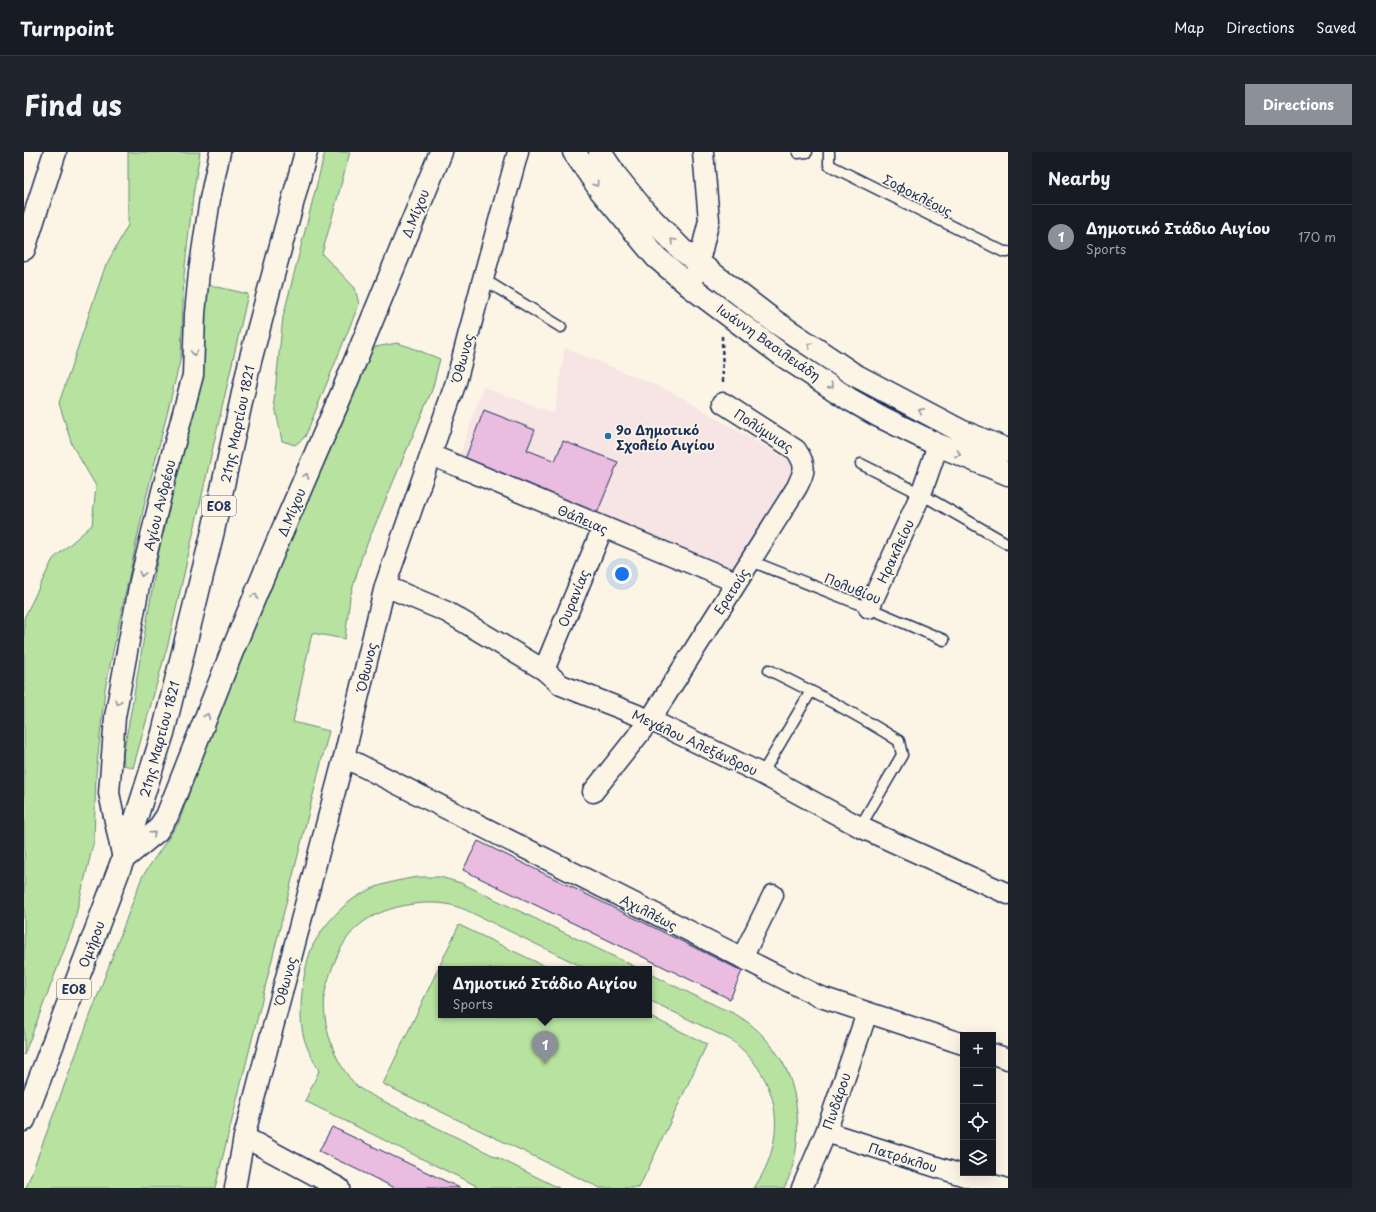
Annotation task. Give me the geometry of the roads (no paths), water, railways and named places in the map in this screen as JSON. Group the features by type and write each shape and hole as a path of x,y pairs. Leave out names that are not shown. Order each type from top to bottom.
{"street":[{"path":"24,249 55,152"},
{"name":"Αγίου Ανδρέου","path":"124,859 109,793 115,717 140,581 193,375 195,314 199,272 210,199 220,152"},
{"name":"21ης Μαρτίου 1821","path":"124,859 163,733 213,530 250,362 306,152"},
{"name":"Δ.Μίχου","path":"124,859 157,831 167,816 234,646 342,393 441,152"},
{"name":"Όθωνος","path":"235,1188 244,1137 344,757 385,586 456,382 518,152"},
{"name":"Ιωάννη Βασιλειάδη","path":"574,152 601,191 656,256 691,287 782,355 849,399 879,416 938,445 1008,474"},
{"name":"Ιωάννη Βασιλειάδη","path":"600,152 616,176 645,212 682,250 774,320 853,374 961,431 1008,450"},
{"path":"691,287 699,262 709,220 703,152"},
{"name":"Πολύμνιας","path":"723,403 796,450 803,460"},
{"name":"Ηρακλείου","path":"869,608 921,494 938,445"},
{"name":"Θάλειας","path":"431,455 736,582"},
{"name":"Ερατούς","path":"593,792 650,720 799,482 804,472 803,460"},
{"name":"Ουρανίας","path":"544,670 603,527"},
{"name":"Μεγάλου Αλεξάνδρου","path":"385,586 447,612 544,670 561,685 650,720 762,774 860,827 1008,894"},
{"name":"Αχιλλέως","path":"344,757 818,996 960,1043"},
{"name":"Ομήρου","path":"24,1120 124,859"},
{"path":"742,958 773,895"},
{"name":"Πινδάρου","path":"802,1188 826,1132 867,1013"},
{"path":"996,1055 1008,1059"},
{"name":"Πατρόκλου","path":"826,1132 1003,1188"},
{"path":"244,1137 284,1160 339,1188"}],"lane":[{"path":"798,152 807,152"},
{"name":"Σοφοκλέους","path":"829,152 829,165 1004,252 1008,252"},
{"path":"483,279 561,327"},
{"path":"861,464 921,494 1008,544"},
{"name":"Πολυβίου","path":"750,561 869,608 944,640"},
{"path":"769,670 811,691 899,740 902,755 860,827"},
{"path":"762,774 811,691"}],"place":[{"name":"9ο Δημοτικό Σχολείο Αιγίου","path":"608,436"},
{"name":"Δημοτικό Στάδιο Αιγίου","path":"545,1064"}]}
